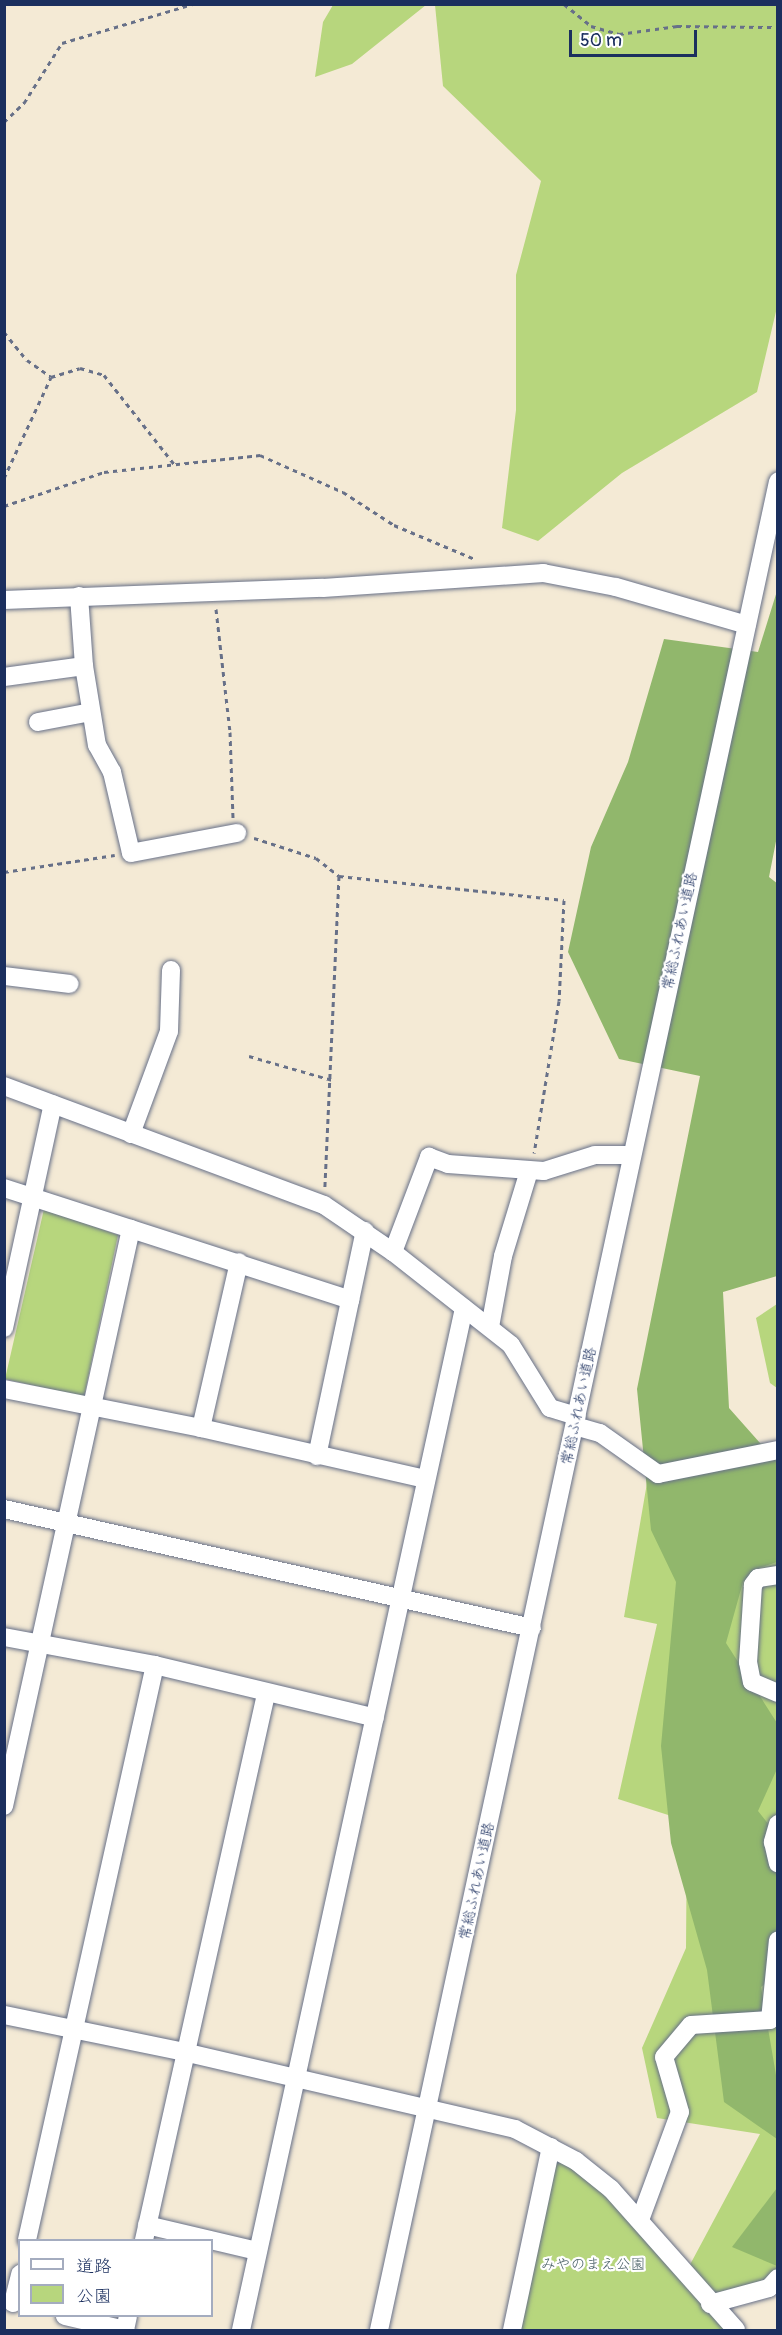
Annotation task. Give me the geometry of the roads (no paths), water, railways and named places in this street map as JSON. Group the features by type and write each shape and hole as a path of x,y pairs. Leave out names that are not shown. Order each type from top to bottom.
{"street":[{"name":"常総ふれあい道路","path":"379,2331 777,482"},
{"path":"4,600 461,581 510,573 543,573 616,587 747,625"},
{"path":"79,596 84,666 97,745 112,772 131,853 237,833"},
{"path":"4,677 84,666"},
{"path":"38,722 92,712"},
{"path":"131,1134 169,1031 171,970"},
{"path":"4,976 70,984"},
{"path":"4,1086 324,1205 393,1252 511,1345 550,1408 600,1433 658,1474 777,1450"},
{"path":"4,1328 53,1104"},
{"path":"393,1252 429,1157 448,1164 544,1171 595,1155 632,1155"},
{"path":"490,1327 503,1256 529,1171"},
{"path":"4,1188 239,1262 350,1300"},
{"path":"4,1806 130,1228"},
{"path":"317,1456 364,1231"},
{"path":"201,1428 239,1262"},
{"path":"241,2331 257,2251 298,2081 425,1479 464,1308"},
{"path":"4,1389 201,1428 425,1479"},
{"path":"4,1509 532,1628"},
{"path":"777,1575 758,1578 753,1585 748,1662 752,1682 777,1693"},
{"path":"4,1637 154,1665 375,1719"},
{"path":"27,2239 154,1665"},
{"path":"182,2239 145,2233 266,1694"},
{"path":"777,1824 773,1842 777,1863"},
{"path":"639,2220 680,2112 664,2056 691,2025 770,2020 777,1940"},
{"path":"4,2015 184,2052 298,2081 505,2126 576,2161 602,2182 639,2220 732,2329"},
{"path":"512,2331 551,2147"},
{"path":"213,2244 257,2251"},
{"path":"710,2304 769,2288 777,2278"},
{"path":"12,2303 18,2281"},
{"path":"69,2317 124,2330 128,2317"}],"park label":[{"name":"みやのまえ公園","path":"593,2265"}]}
